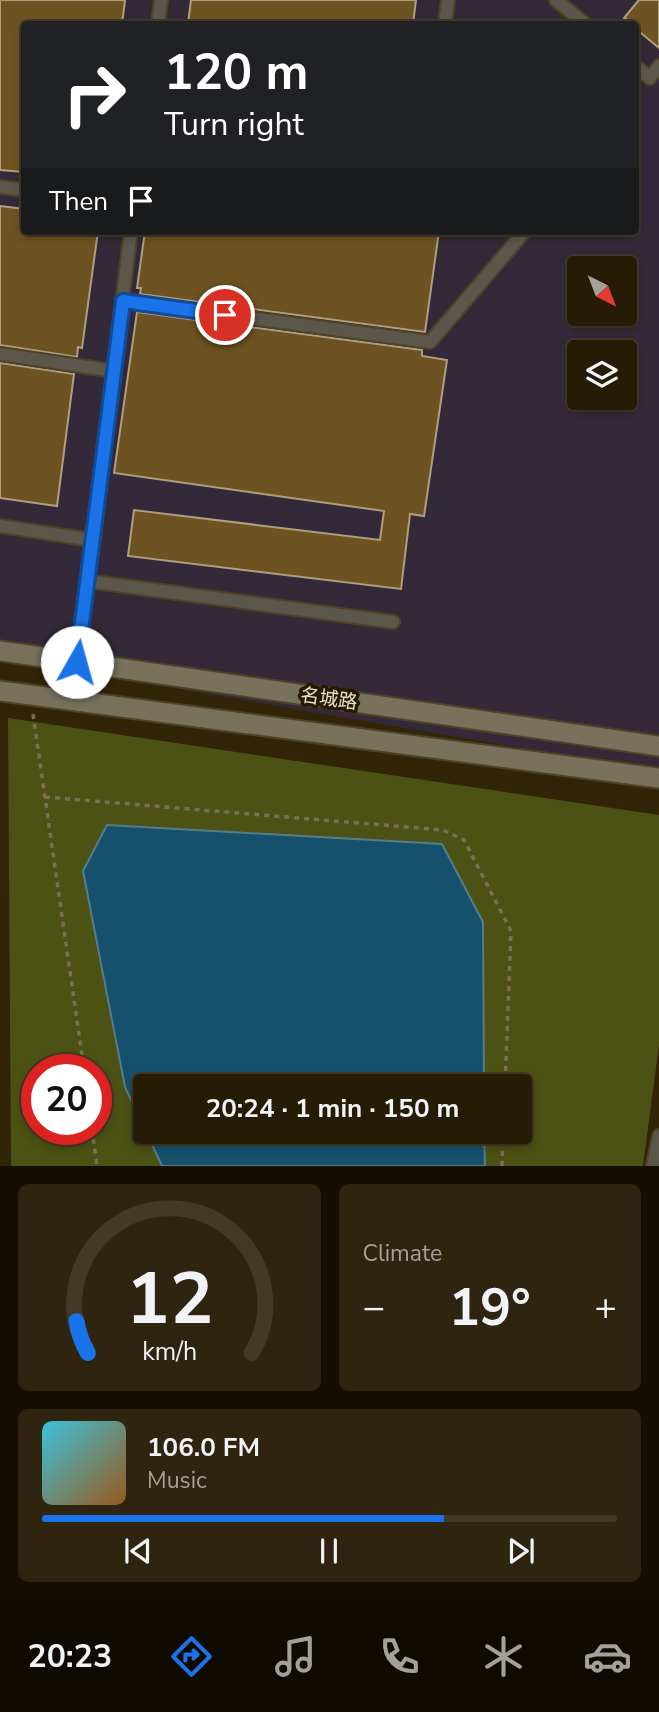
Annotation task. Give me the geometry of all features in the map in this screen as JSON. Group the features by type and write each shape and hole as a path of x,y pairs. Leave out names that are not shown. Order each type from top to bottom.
{"main road":[{"name":"名城路","path":"0,651 659,746"},
{"name":"名城路","path":"0,691 659,778"}],"lane":[{"path":"158,21 161,0"},
{"path":"445,21 448,0"},
{"path":"556,0 581,21"},
{"path":"639,69 650,78 659,66"},
{"path":"0,187 21,190"},
{"path":"77,662 131,235"},
{"path":"123,301 430,342 522,235"},
{"path":"0,354 114,371"},
{"path":"0,526 92,540"},
{"path":"87,581 393,622"},
{"path":"653,1166 659,1136"}],"path":[{"path":"30,695 82,1054"},
{"path":"45,797 443,830 464,840 512,931 506,1074"},
{"path":"502,1166 503,1144"},
{"path":"94,1145 97,1166"}],"shaded area":[{"path":"0,0 659,0 659,772 0,658"}],"green space":[{"path":"8,718 659,815 659,1045 643,1166 11,1166"}],"water":[{"path":"107,825 442,844 483,922 484,1074 133,1074 133,1104 125,1087 83,871"},
{"path":"152,1144 484,1144 485,1166 162,1166"}],"building":[{"path":"0,0 125,0 122,21 21,21 21,172 0,170"},
{"path":"191,0 416,0 413,21 188,21"},
{"path":"639,0 659,0 659,48 639,31 639,21 624,18"},
{"path":"0,206 21,209 21,235 97,235 82,348 78,347 77,357 0,345"},
{"path":"144,235 438,235 425,332 140,294 141,288 137,288"},
{"path":"137,312 422,350 422,356 447,360 424,516 410,514 401,589 128,556 134,510 380,540 384,511 114,473"},
{"path":"0,363 74,374 57,506 0,498"}],"route":[{"path":"77,662 123,301 225,315"}]}
